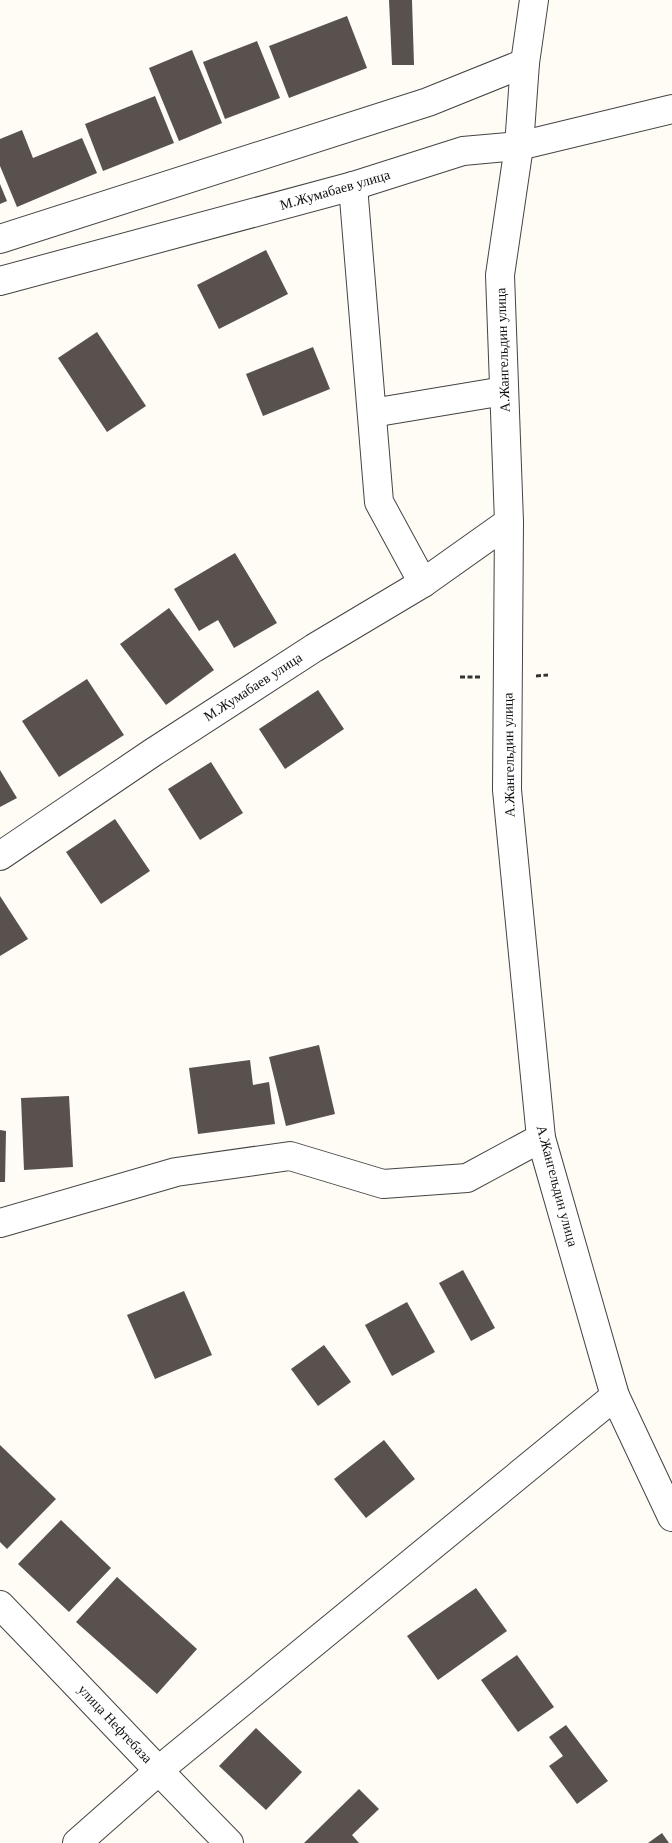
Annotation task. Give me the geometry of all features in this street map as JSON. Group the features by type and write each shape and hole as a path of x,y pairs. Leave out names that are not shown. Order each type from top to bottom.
{"street":[{"name":"А.Жангельдин улица","path":"534,0 525,62 519,146 500,275 509,522 507,790 541,1138 616,1396 672,1517"},
{"path":"0,239 428,102 525,62"},
{"name":"М.Жумабаев улица","path":"0,281 353,186 463,151 519,146 672,109"},
{"path":"353,186 379,502 423,583"},
{"path":"372,413 504,392"},
{"name":"М.Жумабаев улица","path":"0,856 160,748 314,648 423,583 509,522"},
{"path":"0,1223 176,1172 290,1156 383,1184 467,1178 541,1138"},
{"path":"77,1843 158,1771 616,1396"},
{"name":"улица Нефтебаза","path":"0,1606 229,1843"}],"building":[{"path":"389,0 412,0 414,65 392,65"},
{"path":"347,16 367,68 289,98 269,46"},
{"path":"257,41 280,98 225,119 203,62"},
{"path":"192,50 222,123 179,141 149,68"},
{"path":"155,96 174,143 103,171 85,124"},
{"path":"22,130 33,158 82,138 97,173 17,207 0,166 0,139"},
{"path":"0,184 7,201 0,204"},
{"path":"266,250 288,294 219,329 197,285"},
{"path":"97,332 146,406 107,432 58,358"},
{"path":"313,347 330,389 263,416 246,374"},
{"path":"235,553 277,623 234,648 218,620 199,631 174,589"},
{"path":"169,608 214,670 166,705 120,644"},
{"path":"87,679 124,735 59,777 22,721"},
{"path":"318,690 344,729 285,769 259,729"},
{"path":"211,762 243,813 200,840 168,789"},
{"path":"0,770 17,798 0,807"},
{"path":"115,819 150,871 101,904 66,852"},
{"path":"0,896 28,939 0,956"},
{"path":"319,1045 335,1114 286,1126 269,1057"},
{"path":"250,1060 253,1085 269,1082 275,1124 198,1134 189,1068"},
{"path":"69,1096 73,1167 24,1170 21,1098"},
{"path":"0,1130 6,1131 5,1182 0,1182"},
{"path":"463,1270 495,1328 471,1341 439,1283"},
{"path":"184,1291 212,1355 155,1379 127,1315"},
{"path":"407,1302 435,1352 392,1376 365,1325"},
{"path":"324,1345 351,1382 318,1406 291,1369"},
{"path":"384,1440 415,1479 366,1518 334,1479"},
{"path":"0,1445 56,1499 7,1549 0,1542"},
{"path":"61,1520 111,1568 69,1612 18,1564"},
{"path":"117,1577 197,1649 157,1694 76,1622"},
{"path":"476,1588 507,1631 438,1680 407,1636"},
{"path":"517,1655 554,1707 518,1732 481,1680"},
{"path":"566,1725 608,1781 577,1804 549,1766 563,1756 549,1737"},
{"path":"256,1728 302,1772 266,1810 219,1766"},
{"path":"359,1789 379,1809 352,1835 359,1843 304,1843"},
{"path":"662,1833 669,1843 648,1843"}]}
